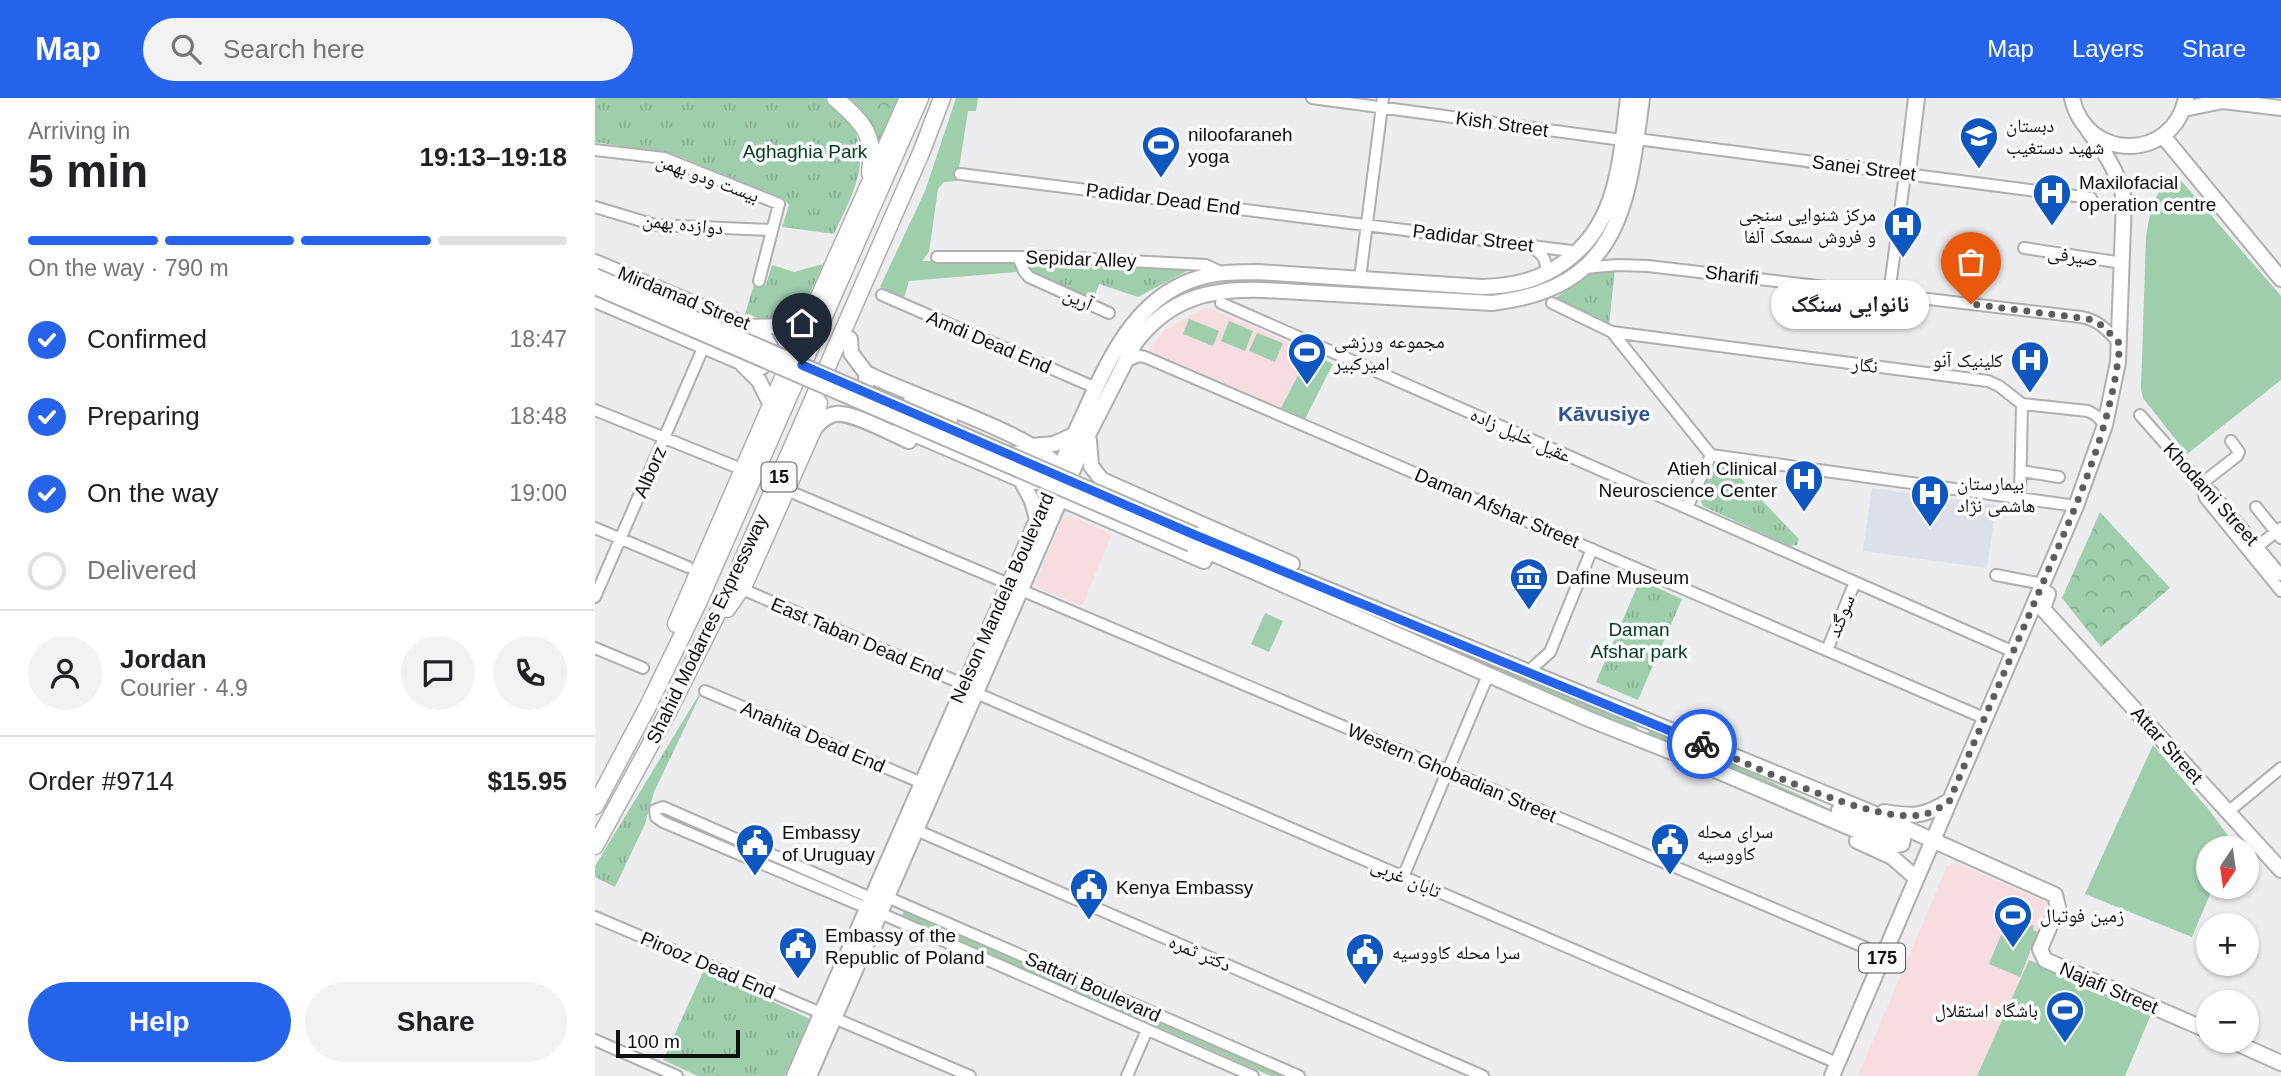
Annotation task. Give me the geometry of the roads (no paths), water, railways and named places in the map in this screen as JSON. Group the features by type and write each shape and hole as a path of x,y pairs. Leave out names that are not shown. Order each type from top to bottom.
{"highway":[{"path":"835,98 862,123 869,135 871,167 861,202"},
{"path":"648,706 661,661 771,405 908,98"},
{"name":"Shahid Modarres Expressway","path":"595,806 699,601 919,98"},
{"path":"708,633 740,593 813,429 820,397 850,339 939,128 943,98"},
{"name":"Shahid Modarres Expressway","path":"595,846 708,633 943,98"}],"main road":[{"name":"Nelson Mandela Boulevard","path":"1015,587 1037,519 1067,463 1090,433 1125,362 1143,333 1162,315 1187,300 1211,293 1251,289 1492,303 1542,293 1566,282 1584,268 1603,246 1618,221 1630,184 1628,98"},
{"name":"Nelson Mandela Boulevard","path":"867,903 887,897 916,830 970,689 1015,587 1061,499 1067,484 1067,463 1074,435 1123,335 1144,310 1160,297 1188,282 1223,273 1258,272 1495,286 1527,282 1546,274 1579,252 1605,216 1642,98"},
{"path":"2061,98 2088,130 2109,143 2125,146 2141,145 2163,136 2174,126 2185,104 2221,99 2281,108"},
{"path":"2072,98 2077,114"},
{"name":"175","path":"1834,1070 2076,506 2105,425 2120,344 2124,199 2121,185 2107,157 2088,130"},
{"path":"2163,136 2281,279"},
{"name":"Mirdamad Street","path":"595,262 750,327 786,326 813,311"},
{"path":"595,276 727,339 778,375 1025,486 1037,519"},
{"path":"627,313 635,311 641,300 640,290 631,278"},
{"path":"595,287 727,339 1193,540 1487,675 1623,733 1882,842 1896,847 1902,844 1903,839 1818,800 1792,782"},
{"path":"658,327 653,320 656,306 662,300 674,296"},
{"name":"Mirdamad Street","path":"595,300 736,360"},
{"path":"736,360 758,367 768,360 771,352 769,344 750,327"},
{"path":"727,339 788,352 1005,442 1030,446 1054,444 1074,435"},
{"path":"850,339 851,353 866,373 1011,435 1067,463"},
{"path":"736,360 759,381 771,405"},
{"path":"813,429 830,415 845,415 1025,486 1037,482 1041,477 1042,466 1034,457 1021,453 995,454 873,401 866,389 866,373"},
{"path":"1090,433 1090,461 1102,480 1354,591 1383,612"},
{"path":"1111,521 1105,512 1106,501 1114,494 1125,492"},
{"path":"1061,499 1375,634 1408,639"},
{"path":"1193,540 1383,612 1792,782 1933,837"},
{"name":"Attar Street","path":"2044,581 2050,587 2043,609 2281,870"},
{"name":"Nelson Mandela Boulevard","path":"794,1076 827,1016 848,968 867,903 922,783 970,689"},
{"path":"1616,708 1643,724 1645,728 1640,735 1623,733"},
{"path":"1767,792 1787,810 1892,857 1916,878"},
{"path":"1863,809 1915,816 1932,812 1949,802"},
{"name":"Najafi Street","path":"1933,837 2055,895 2058,907 2040,948 2045,960 2196,1025"},
{"name":"Nelson Mandela Boulevard","path":"809,1076 827,1016"},
{"path":"2259,1053 2281,1063"}],"street":[{"name":"Kish Street","path":"1312,98 1382,103 1630,140"},
{"path":"1889,294 1917,98"},
{"path":"1360,278 1382,103"},
{"name":"Sanei Street","path":"1630,140 2091,198"},
{"name":"بیست ودو بهمن","path":"595,150 664,158 779,204 772,230"},
{"name":"Padidar Dead End","path":"960,174 1367,225"},
{"name":"دوازده بهمن","path":"595,207 655,225 772,230"},
{"name":"Padidar Street","path":"1367,225 1579,252"},
{"path":"759,281 772,230"},
{"path":"1527,245 1543,256 1546,261 1546,274"},
{"name":"صیرفی","path":"2024,248 2123,263"},
{"name":"Sepidar Alley","path":"937,257 1018,257 1206,265 1223,273"},
{"name":"آرین","path":"1018,257 1029,277 1109,313"},
{"name":"Sharifi","path":"1584,268 1648,266 2089,319 2103,326 2120,344"},
{"name":"Amdi Dead End","path":"882,295 1096,388"},
{"name":"عقیل خلیل زاده","path":"1221,303 2014,652"},
{"path":"1552,303 1612,332 1711,455 2076,506"},
{"name":"نگار","path":"1612,332 1988,381 2022,404 2088,411 2105,425"},
{"name":"Alborz","path":"595,597 704,346"},
{"name":"Daman Afshar Street","path":"1125,362 1139,356 1145,357 1985,718"},
{"path":"2020,498 2022,404"},
{"path":"595,411 734,466"},
{"name":"Khodami Street","path":"2140,415 2200,484 2213,493 2253,550 2281,575"},
{"path":"2200,484 2237,456 2239,452 2231,441"},
{"path":"1687,508 1711,455"},
{"path":"2021,471 2059,477"},
{"name":"Western Ghobadian Street","path":"796,494 1883,956"},
{"path":"2256,506 2279,532 2253,550 2281,591"},
{"path":"595,528 688,567"},
{"path":"1528,671 1543,661 1550,652 1592,549"},
{"path":"1996,575 2044,581"},
{"name":"سوگند","path":"1827,650 1855,582"},
{"name":"East Taban Dead End","path":"749,593 970,689"},
{"path":"595,648 643,668"},
{"path":"1403,877 1487,675"},
{"name":"تابان غربی","path":"970,689 1403,877 1834,1070"},
{"name":"Anahita Dead End","path":"705,691 922,783"},
{"path":"2228,812 2281,768"},
{"path":"663,807 867,903 663,822 656,817 655,810 663,807"},
{"name":"دکتر ثمره","path":"916,830 1483,1076"},
{"name":"Sattari Boulevard","path":"887,897 1299,1076"},
{"name":"Sattari Boulevard","path":"867,903 897,921 1253,1076"},
{"path":"897,921 899,911 905,905"},
{"name":"Pirooz Dead End","path":"595,917 970,1076"},
{"path":"1126,1076 1147,1030"},
{"path":"595,1040 677,1076"}],"place":[{"name":"دبستان شهید دستغیب","path":"1979,170"},
{"name":"niloofaraneh yoga","path":"1161,179"},
{"name":"Maxilofacial operation centre","path":"2052,227"},
{"name":"مرکز شنوایی سنجی و فروش سمعک آلفا","path":"1903,259"},
{"name":"نانوایی سنگک","path":"1971,304"},
{"name":"مجموعه ورزشی امیرکبیر","path":"1307,386"},
{"name":"کلینیک آنو","path":"2030,394"},
{"name":"Atieh Clinical Neuroscience Center","path":"1804,513"},
{"name":"بیمارستان هاشمی نژاد","path":"1930,528"},
{"name":"Dafine Museum","path":"1529,611"},
{"name":"سرای محله کاووسیه","path":"1670,876"},
{"name":"Embassy of Uruguay","path":"755,877"},
{"name":"Kenya Embassy","path":"1089,921"},
{"name":"زمین فوتبال","path":"2013,949"},
{"name":"Embassy of the Republic of Poland","path":"798,980"},
{"name":"سرا محله کاووسیه","path":"1365,986"},
{"name":"باشگاه استقلال","path":"2065,1044"}],"district":[{"name":"Kāvusiye","path":"1604,413"}],"park label":[{"name":"Aghaghia Park","path":"805,151"},
{"name":"Daman Afshar park","path":"1639,640"}]}
